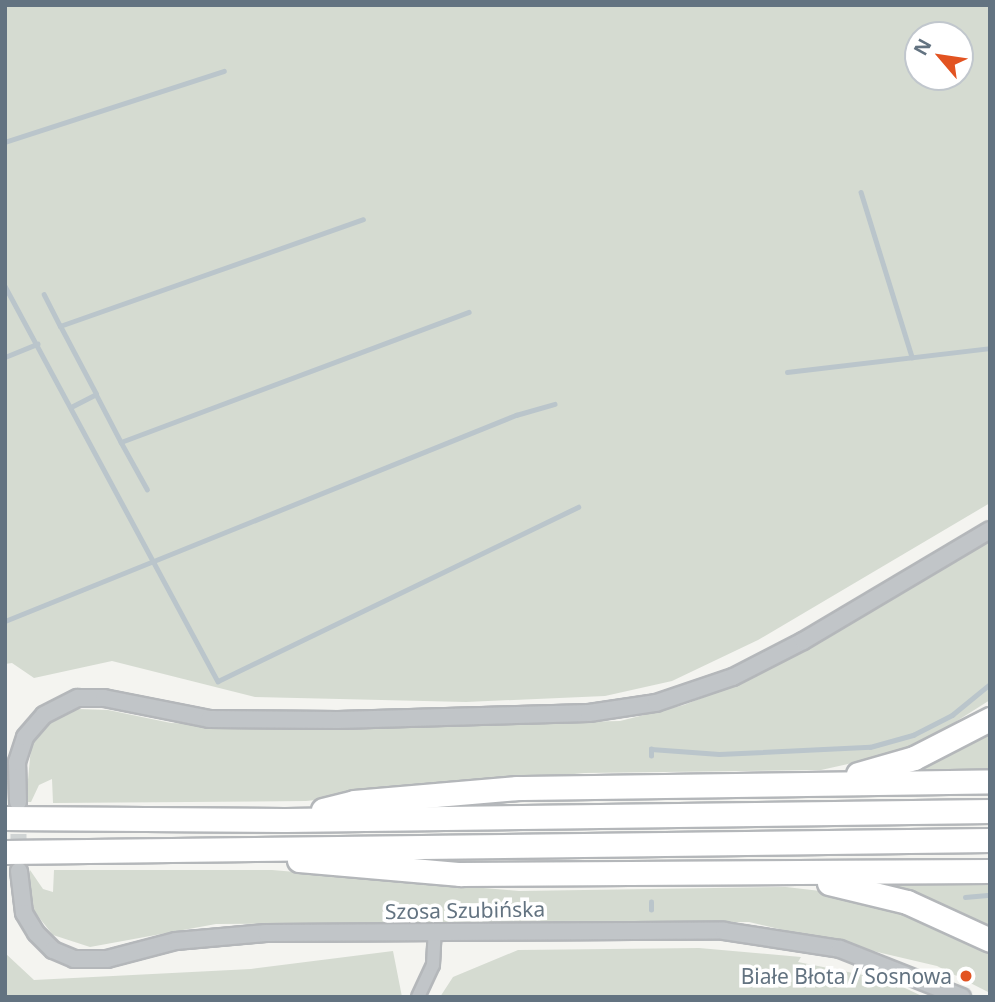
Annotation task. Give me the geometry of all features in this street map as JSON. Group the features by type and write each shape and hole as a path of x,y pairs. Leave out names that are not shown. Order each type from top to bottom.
{"highway":[{"path":"812,783 914,758 990,719"},
{"path":"285,820 354,802 517,788 990,781"},
{"path":"12,810 285,820 990,811"},
{"path":"5,852 990,840"},
{"path":"184,849 460,874 990,871"},
{"path":"767,874 846,886 907,902 990,940"}],"street":[{"path":"12,810 17,762 25,737 44,715 78,698 104,698 209,719 338,720 589,713 656,703 733,677 790,648 990,530"},
{"name":"Szosa Szubińska","path":"19,871 24,913 36,933 53,950 74,959 107,960 156,945 232,934 610,929 769,934 840,949 962,997"},
{"path":"418,997 433,965 435,932"}],"shaded area":[{"path":"5,5 990,5 990,503 758,640 672,681 605,696 466,702 255,697 112,661 34,678 12,663 5,664"},
{"path":"990,540 990,700 911,750 821,770 584,773 306,801 53,803 52,779 39,785 31,802 26,802 31,747 45,726 77,709 108,710 171,723 308,728 620,721 684,705 745,681 836,633"},
{"path":"990,727 990,771 904,772"},
{"path":"30,870 43,889 53,892 54,870 272,870 519,891 786,887 846,894 906,909 990,949 990,993 937,966 749,922 216,924 90,947 53,935 41,920 30,905"},
{"path":"990,878 990,927 921,897 873,882"},
{"path":"699,948 801,957 798,962 888,980 924,997 440,997 453,977 518,950"},
{"path":"393,951 402,997 5,997 5,953 34,980 251,969"}],"waterway":[{"path":"5,142 224,71"},
{"path":"861,192 912,357"},
{"path":"71,407 96,394 60,326 363,219"},
{"path":"5,286 218,681 578,507"},
{"path":"44,294 60,326"},
{"path":"96,394 121,442 469,312"},
{"path":"5,357 37,344"},
{"path":"787,372 990,348"},
{"path":"5,621 516,415 554,404"},
{"path":"121,442 147,489"},
{"path":"651,756 651,749 719,754 870,747 913,735 952,715 990,684"},
{"path":"965,897 990,895"},
{"path":"651,902 651,910"}],"tunnel":[{"path":"18,810 19,861"}],"place":[{"name":"Białe Błota / Sosnowa","path":"966,976"}]}
